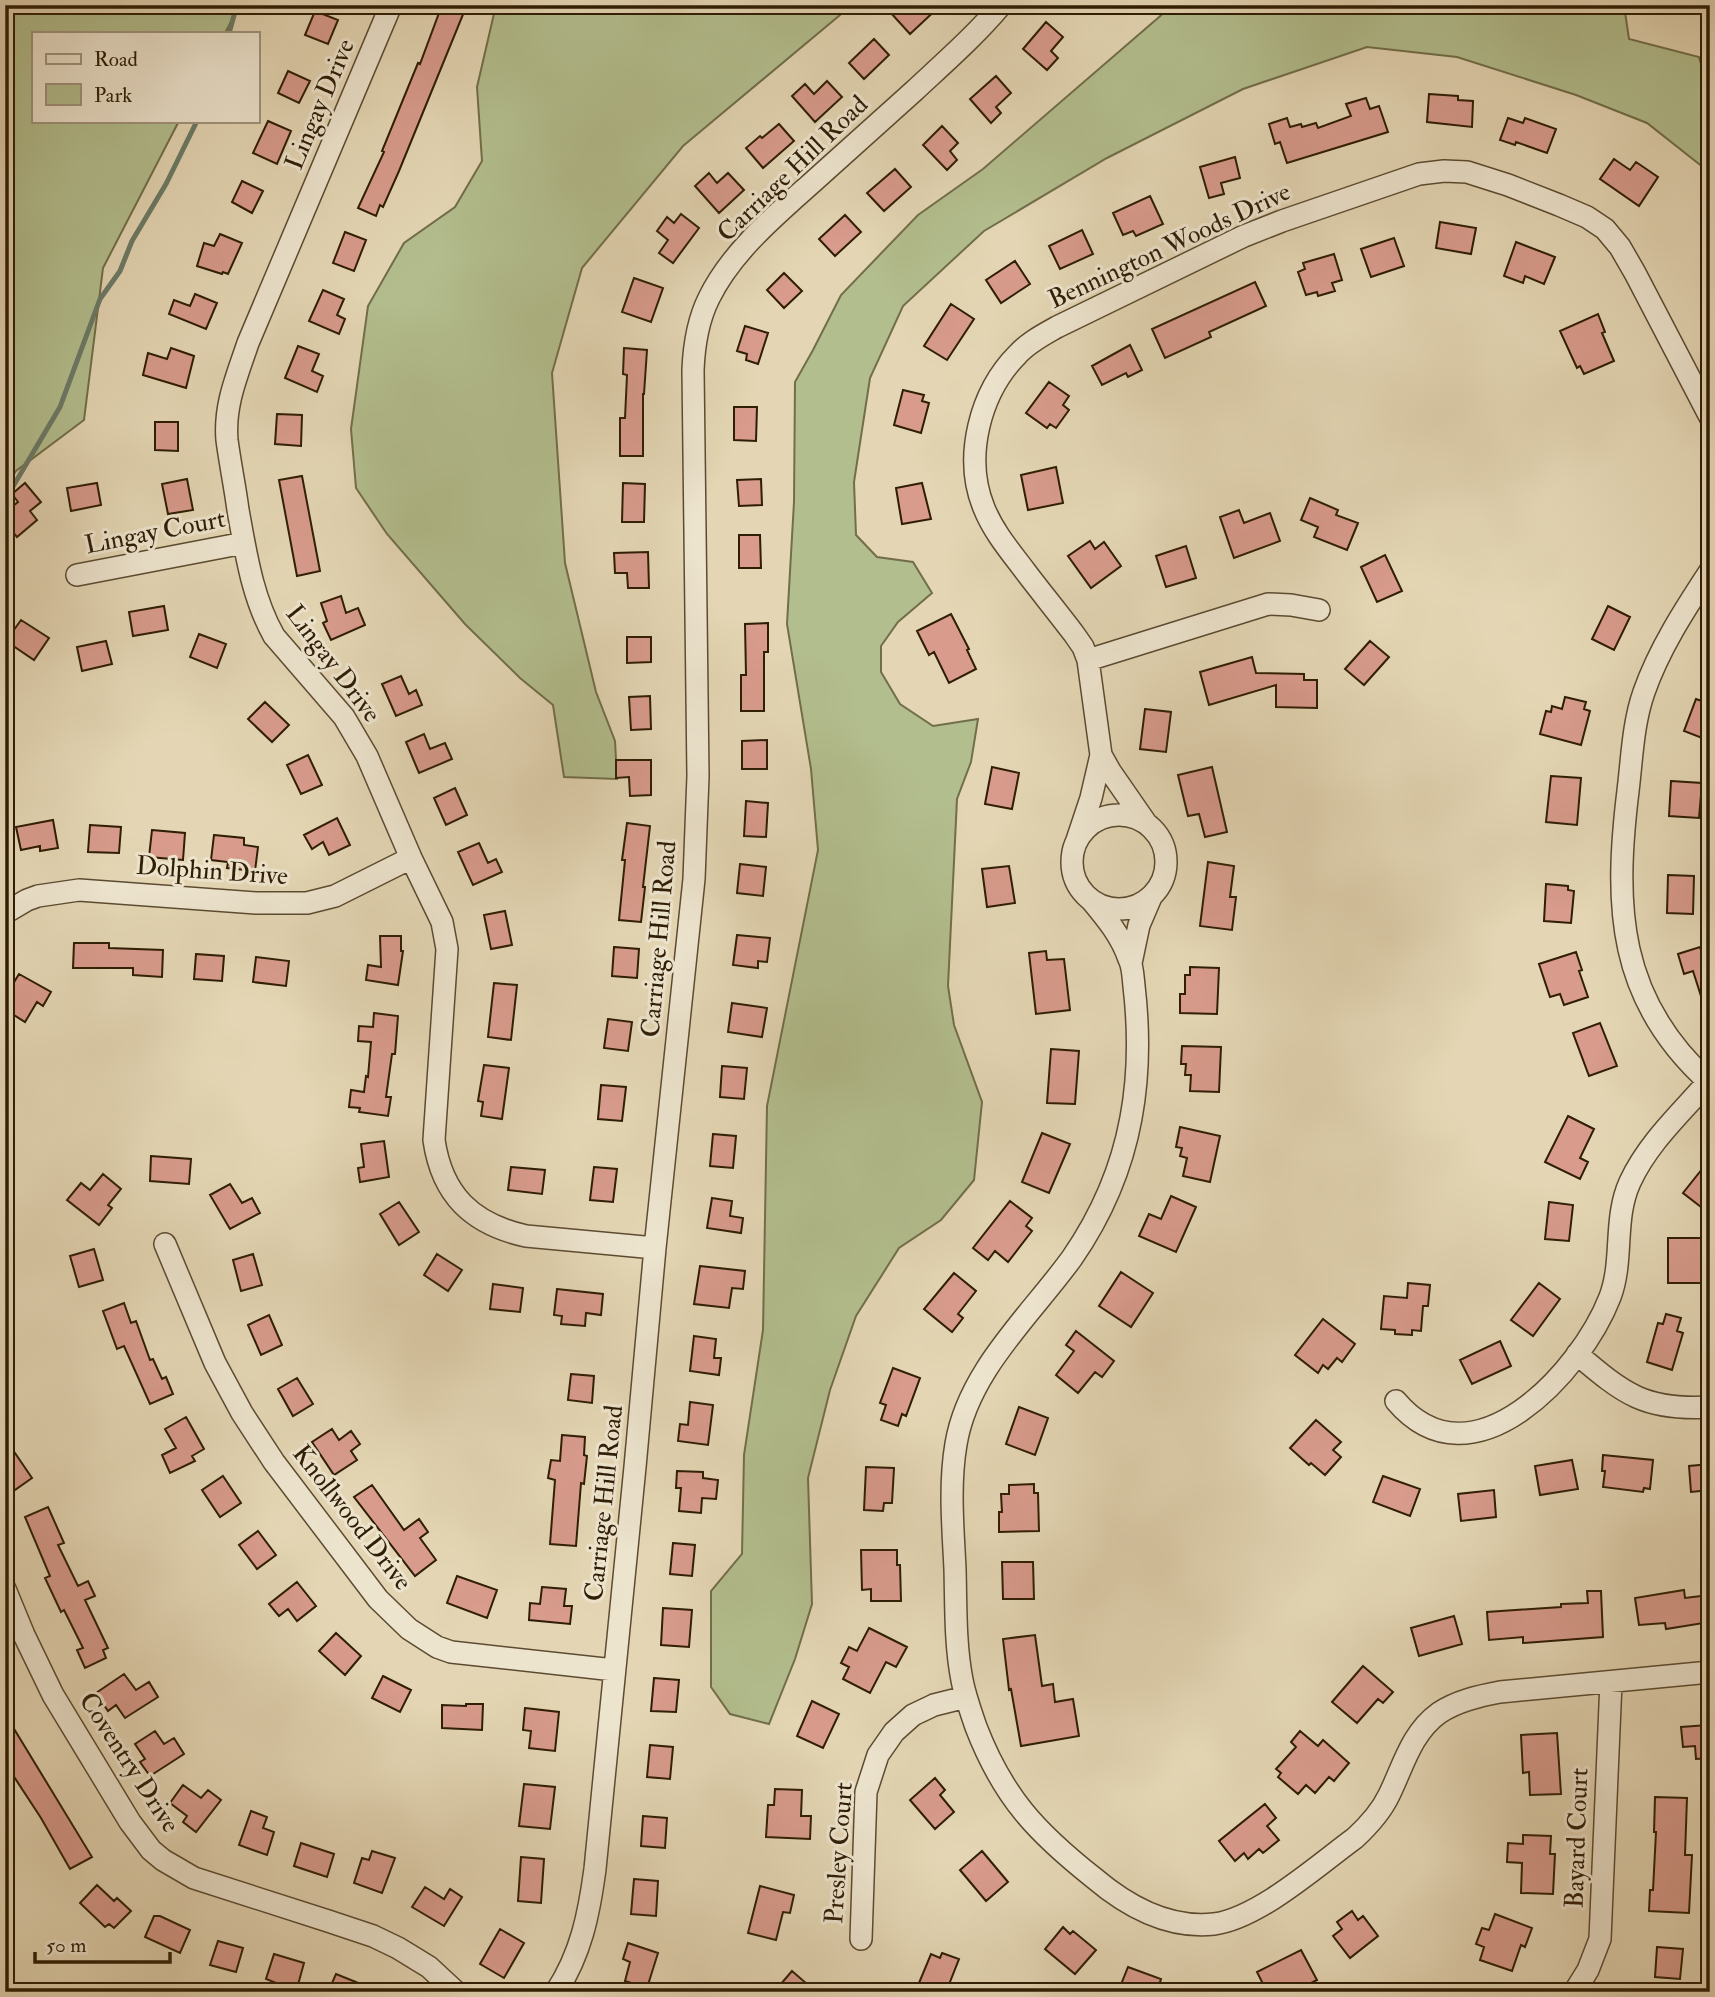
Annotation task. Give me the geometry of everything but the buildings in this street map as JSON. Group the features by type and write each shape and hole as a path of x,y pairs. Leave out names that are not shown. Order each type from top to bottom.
{"street":[{"name":"Lingay Drive","path":"391,5 248,344 231,391 226,429 244,543 265,620 274,636 344,717 367,756 442,922 447,960 434,1140 438,1162 448,1187 474,1214 509,1233 655,1248"},
{"name":"Carriage Hill Road","path":"556,1992 576,1955 590,1902 694,879 698,776 694,347 708,300 746,246 798,195 956,53 1001,5"},
{"name":"Bennington Woods Drive","path":"1710,418 1627,257 1605,229 1587,217 1467,172 1419,174 1235,240 1057,327 1036,339 1004,370 987,401 975,450 978,488 984,510 1008,549 1083,647 1101,755 1160,839 1166,858 1163,879 1150,897 1139,925 1131,963 1137,1021 1135,1090 1128,1134 1115,1176 1095,1220 1075,1254 1004,1345 978,1382 967,1404 959,1427 954,1461 953,1525 959,1661 966,1697 980,1737 1000,1780 1042,1833 1107,1890 1132,1906 1162,1918 1201,1924 1226,1921 1254,1910 1355,1838 1368,1826 1388,1798 1420,1732 1446,1709 1473,1698 1500,1692 1710,1672"},
{"name":"Lingay Court","path":"77,575 244,543"},
{"path":"1396,1401 1408,1415 1434,1430 1453,1433 1483,1430 1496,1425 1521,1411 1544,1391 1592,1333 1609,1297 1615,1271 1621,1209 1633,1175 1658,1138 1709,1083 1688,1062 1668,1035 1643,992 1626,940 1622,884 1626,803 1638,711 1660,656 1710,571"},
{"path":"1087,660 1268,604 1291,604 1319,610"},
{"name":"Bennington Woods Drive","path":"1101,755 1091,798 1076,843 1072,862 1073,876 1080,889 1113,926 1131,963"},
{"path":"1076,843 1087,828 1106,817 1130,817 1149,826"},
{"name":"Dolphin Drive","path":"5,913 38,896 79,890 279,904 307,903 335,896 411,858"},
{"path":"1092,901 1108,908 1123,909 1139,905 1150,897"},
{"name":"Knollwood Drive","path":"165,1244 215,1363 242,1413 274,1462 393,1615 422,1638 451,1653 614,1670"},
{"path":"1577,1354 1608,1381 1630,1395 1671,1407 1710,1407"},
{"name":"Coventry Drive","path":"5,1589 53,1695 123,1811 151,1850 194,1878 373,1936 429,1967 456,1992"},
{"name":"Bayard Court","path":"1575,1991 1588,1970 1600,1939 1611,1682"},
{"name":"Presley Court","path":"861,1939 866,1792 874,1766 886,1742 913,1715 934,1705 966,1697"}],"green space":[{"path":"5,5 240,5 226,32 32,32 32,122 178,122 103,268 84,420 16,471 5,488"},
{"path":"496,5 852,5 683,146 582,268 552,373 565,563 596,692 615,741 617,779 564,777 553,705 520,678 465,624 387,534 356,488 351,429 368,306 404,243 455,207 482,161 477,87"},
{"path":"1173,5 1624,5 1629,39 1699,57 1710,96 1710,162 1704,168 1647,123 1576,95 1457,57 1367,47 1243,89 1107,158 984,231 903,306 870,378 854,482 856,535 877,557 913,562 932,593 898,622 881,646 881,672 900,704 933,726 978,719 971,762 957,799 948,986 954,1025 982,1102 974,1180 941,1220 899,1248 856,1316 830,1390 808,1478 812,1604 795,1659 769,1724 730,1714 711,1687 711,1591 742,1554 744,1455 763,1330 767,1106 818,850 811,769 787,624 794,502 795,382 841,295 918,215 983,169"}],"waterway":[{"path":"229,32 237,5"},
{"path":"5,500 60,407 100,299 120,271 132,241 166,184 197,122"}]}
